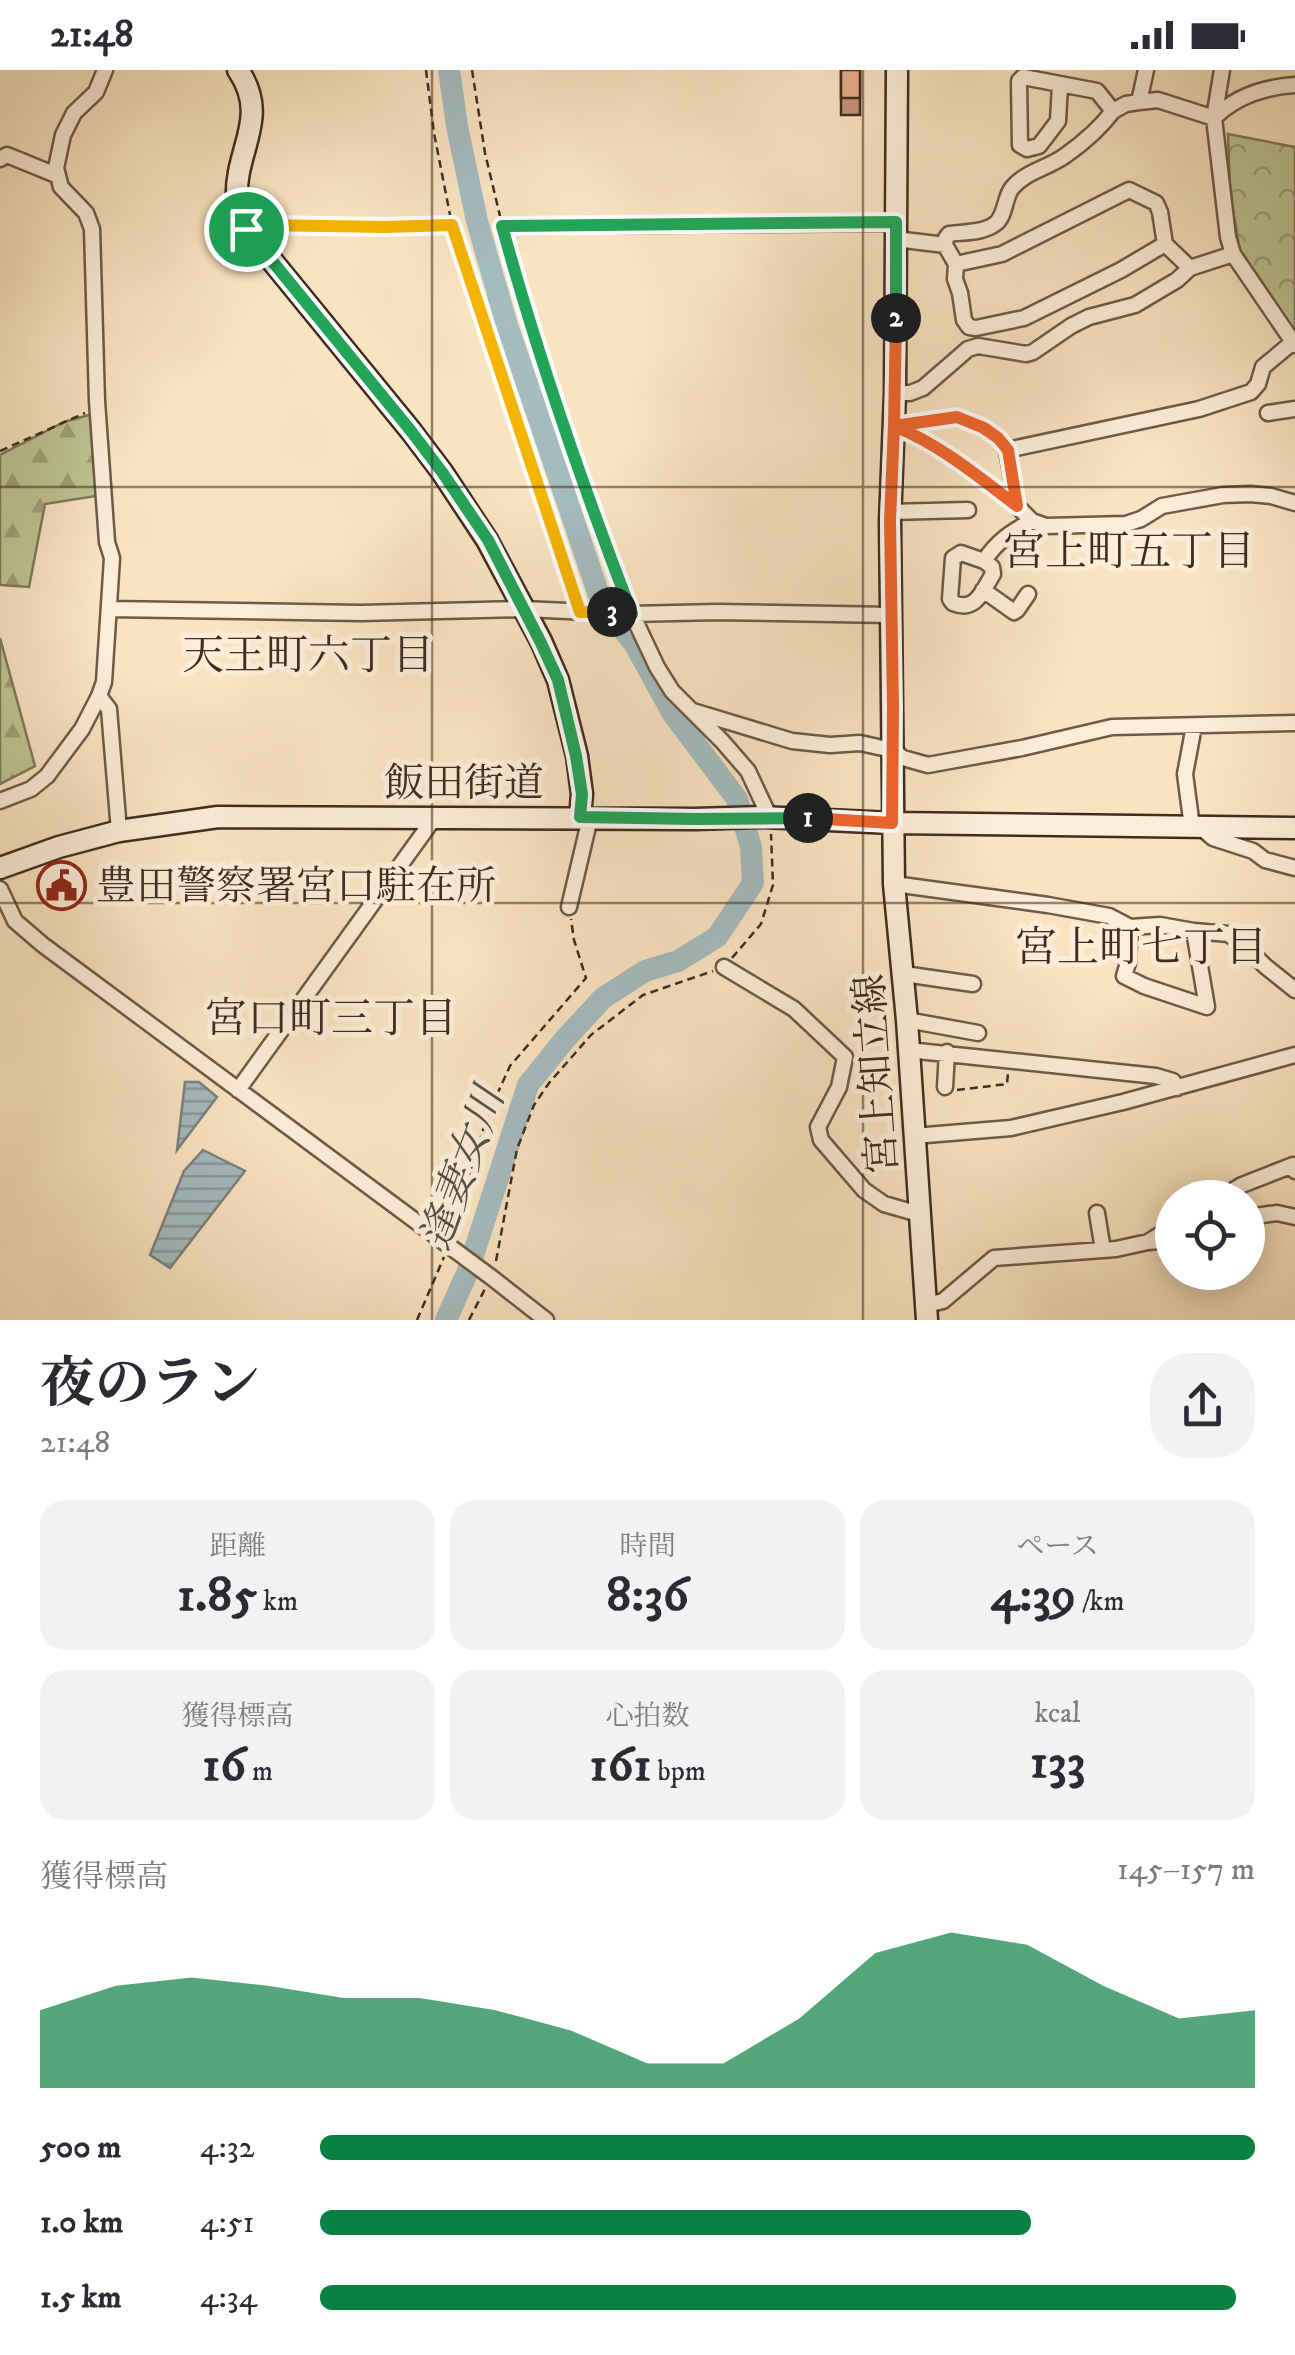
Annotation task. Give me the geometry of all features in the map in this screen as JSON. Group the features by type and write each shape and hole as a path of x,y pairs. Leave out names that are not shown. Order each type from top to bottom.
{"main road":[{"path":"238,70 253,101 252,123 238,174 238,212 246,229 442,472 488,540 558,680 585,817"},
{"name":"宮上知立線","path":"897,70 895,393 890,512 892,823 927,1312"},
{"name":"飯田街道","path":"0,868 119,831 218,817 765,817 892,823 1295,828"}],"street":[{"path":"0,800 31,789 47,776 82,729 104,682 112,558 107,542 97,407 92,229 86,214 56,176 63,135 74,113 96,92 105,70"},
{"path":"1139,102 1146,70"},
{"path":"1008,450 1199,409 1250,392 1258,384 1263,367 1294,344 1232,254 1214,118 1222,70"},
{"path":"1060,85 1058,122 1039,146 1020,146 1019,80 1023,77 1097,91 1113,111"},
{"path":"1214,118 1230,102 1274,86 1295,85"},
{"path":"1165,244 1024,318 976,328 968,327 964,320 954,279 956,264 945,245 949,234 996,224 1009,191 1023,177 1065,156 1113,111 1126,104 1158,100 1214,118"},
{"path":"0,159 7,155 56,176"},
{"path":"956,264 1002,254 1129,190 1156,203 1165,244 1190,268"},
{"path":"502,226 896,231 945,245"},
{"path":"895,393 923,388 968,349 978,346 1032,352 1070,326 1134,305 1190,268 1232,254"},
{"path":"1268,413 1295,409"},
{"path":"894,426 963,418 992,433 1008,450 1017,506 1032,521 1046,526 1126,524 1162,506 1223,495 1260,495 1295,503"},
{"path":"890,512 968,510"},
{"path":"984,561 995,545 1032,521"},
{"path":"961,554 984,561 994,574 971,606 960,606 950,598 953,558 961,554"},
{"path":"983,590 1014,612 1028,594"},
{"path":"110,609 891,615"},
{"path":"629,613 672,690 748,771 765,817"},
{"path":"100,696 109,709 119,831"},
{"path":"693,711 803,743 860,743 892,750 903,758 928,765 1112,727 1295,723"},
{"path":"1194,726 1185,774 1196,827 1266,860 1295,868"},
{"path":"238,1090 435,817"},
{"path":"569,907 585,817"},
{"path":"894,884 1109,916 1130,927 1160,925 1228,934 1294,987"},
{"path":"0,889 22,928 546,1320"},
{"path":"1130,927 1124,976 1207,1007 1194,931"},
{"path":"724,967 794,1009 845,1058 838,1088 818,1127 822,1140 864,1190 884,1204 919,1214"},
{"path":"904,974 973,984"},
{"path":"908,1020 978,1033"},
{"path":"908,1050 1156,1076 1173,1081 1178,1088"},
{"path":"947,1052 949,1088"},
{"path":"914,1136 1011,1128 1294,1060"},
{"path":"1256,1180 1295,1166"},
{"path":"1097,1212 1103,1250"},
{"path":"1265,1215 1295,1216"},
{"path":"1148,1242 1155,1238"},
{"path":"927,1312 994,1258 1103,1250 1155,1241"}],"path":[{"path":"426,70 452,225 584,612"},
{"path":"472,70 484,152 521,295 629,613"},
{"path":"246,229 262,225 452,225"},
{"path":"0,450 97,407"},
{"path":"894,426 931,444 1017,506"},
{"path":"469,1320 499,1252 518,1149 534,1104 590,1036 644,995 724,967 761,924 773,885 765,817"},
{"path":"417,1320 453,1249 472,1164 510,1066 586,978 569,907"},
{"path":"949,1088 1008,1084 1009,1059"}],"green space":[{"path":"1228,134 1295,147 1295,333 1242,263 1230,192"},
{"path":"96,413 96,496 45,504 29,587 0,585 0,455 64,422"},
{"path":"0,638 35,766 0,784"}],"water":[{"path":"185,1082 199,1082 217,1097 177,1150"},
{"path":"203,1150 245,1171 170,1268 150,1255 184,1171"}],"building":[{"path":"841,70 860,70 860,98 841,98"}],"waterway":[{"name":"逢妻女川","path":"446,1320 468,1271 528,1085 603,998 645,971 678,961 717,937 753,883 751,847 737,799 673,714 634,643 602,604 506,322 477,221 449,70"}],"place":[{"name":"豊田警察署宮口駐在所","path":"61,885"}],"district":[{"name":"宮上町五丁目","path":"1129,550"},
{"name":"天王町六丁目","path":"308,654"},
{"name":"宮上町七丁目","path":"1141,946"},
{"name":"宮口町三丁目","path":"331,1017"}],"route":[{"path":"246,229 262,225 452,225 580,612 632,614 521,295 502,226 896,222 894,426 957,417 984,428 1008,450 1017,506 914,434 894,426 890,521 892,823 760,817 580,817 582,794 576,756 558,680 488,540 411,431 246,229"}]}
